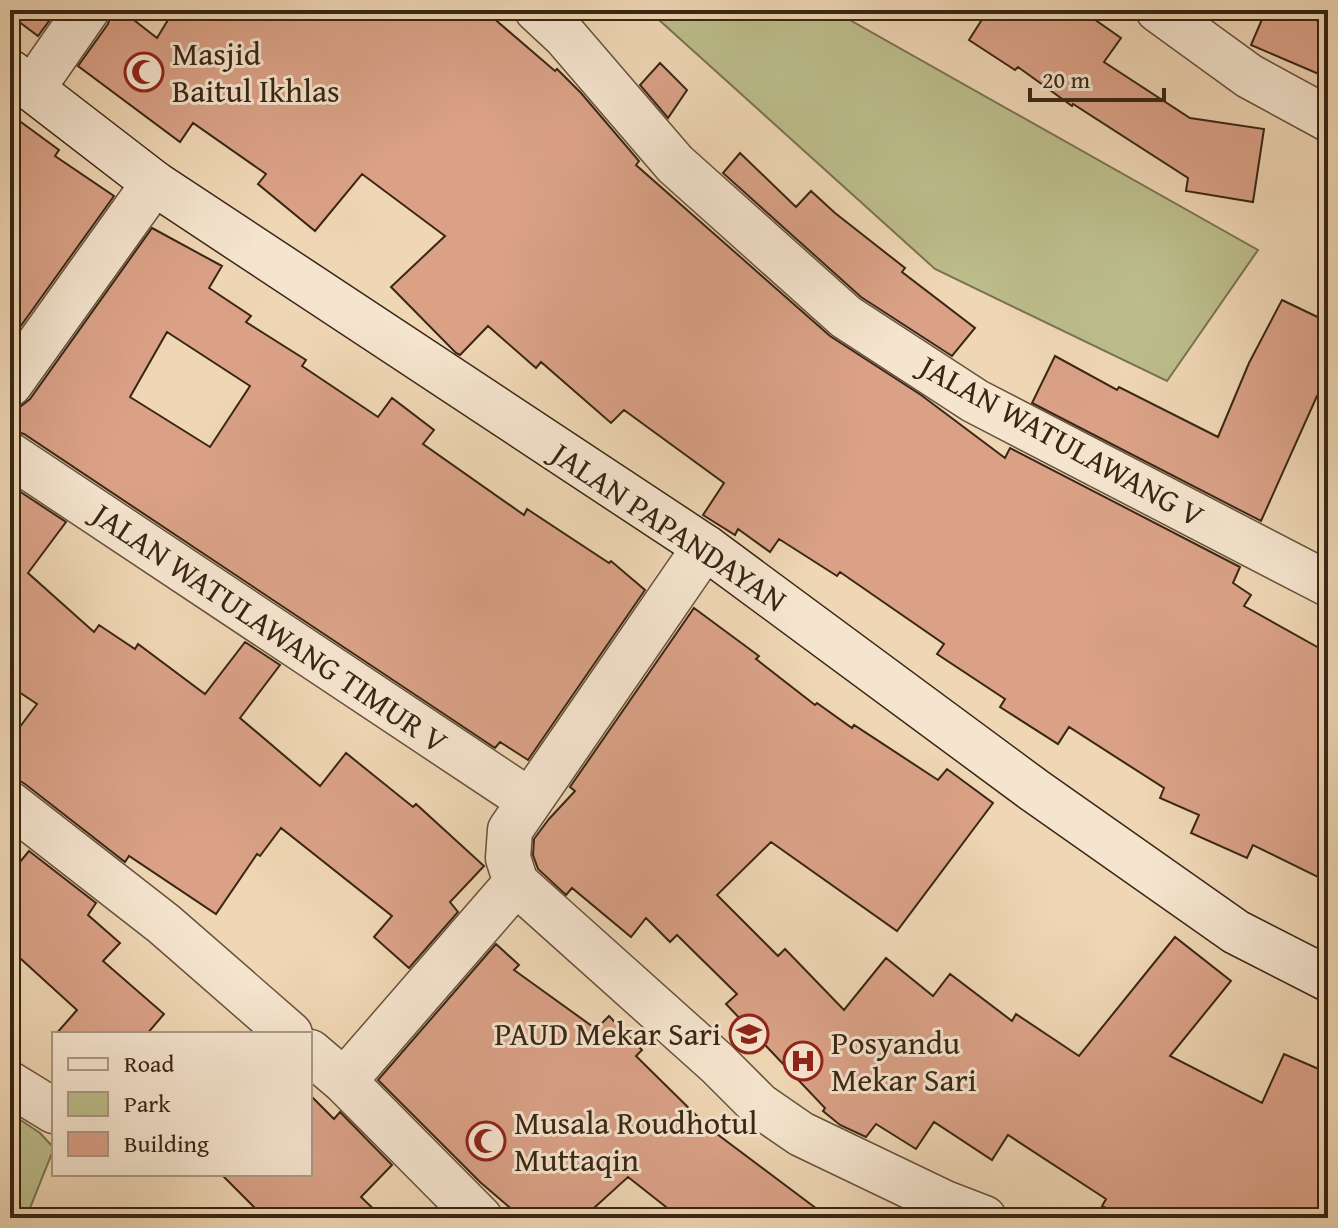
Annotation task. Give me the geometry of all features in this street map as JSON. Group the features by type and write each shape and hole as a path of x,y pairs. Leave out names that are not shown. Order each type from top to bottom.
{"street":[{"path":"21,80 87,10"},
{"name":"JALAN WATULAWANG V","path":"537,10 565,36 675,164 846,317 975,401 1328,584"},
{"path":"1158,10 1249,76 1328,119"},
{"name":"JALAN PAPANDAYAN","path":"21,80 154,183 705,547 1034,790 1236,932 1328,979"},
{"path":"10,384 154,183"},
{"name":"JALAN WATULAWANG TIMUR V","path":"10,455 530,801"},
{"path":"705,547 510,830 508,858 516,883 717,1063 759,1105 801,1134 945,1203 984,1218"},
{"path":"10,804 164,924 288,1032"},
{"path":"344,1081 516,883"},
{"path":"312,1054 344,1081 480,1218"},
{"path":"10,1084 52,1110"}],"green space":[{"path":"648,10 832,10 1258,250 1167,381 935,269"},
{"path":"10,1113 40,1133 52,1146 52,1153 26,1218 10,1218"}],"building":[{"path":"10,10 57,10 38,36 10,15"},
{"path":"112,10 121,10 157,38 174,10 484,10 555,71 557,69 581,93 639,161 636,165 830,336 921,395 1005,458 1010,448 1240,567 1233,583 1251,595 1244,606 1328,653 1328,882 1253,845 1247,858 1191,833 1199,815 1160,798 1164,788 1069,727 1058,744 1000,707 1005,699 937,654 944,644 840,572 837,576 779,539 770,552 738,529 735,535 703,515 724,483 624,410 611,423 541,362 536,368 488,326 460,355 456,353 391,287 445,236 362,174 315,231 258,184 266,174 193,123 180,142 78,66 108,24"},
{"path":"988,10 1081,10 1121,38 1104,62 1190,118 1264,129 1253,202 1186,191 1188,178 1072,106 1018,67 1015,70 969,40"},
{"path":"1266,10 1293,10 1328,25 1328,78 1251,45"},
{"path":"660,63 687,90 668,118 640,85"},
{"path":"10,114 59,150 55,156 114,196 10,341"},
{"path":"740,153 796,207 811,191 905,268 902,272 975,328 952,356 861,297 723,173"},
{"path":"152,228 222,266 209,288 251,316 246,322 306,360 302,366 378,417 392,398 434,430 423,444 524,515 527,509 609,563 611,561 645,590 528,760 500,742 495,748 24,434 10,430 10,409 30,399","holes":["167,332 250,386 210,447 130,397"]},
{"path":"1282,300 1328,322 1328,402 1317,396 1261,521 1032,403 1055,356 1117,390 1119,387 1218,437 1249,363"},
{"path":"10,485 66,522 28,573 94,632 99,625 135,649 138,644 205,694 245,642 280,665 240,718 320,786 346,753 413,807 416,804 484,866 450,902 458,912 409,968 374,937 392,916 281,828 260,856 257,854 216,914 129,856 125,862 10,775 10,740 37,704 10,686"},
{"path":"694,608 759,656 756,659 815,705 817,703 852,728 854,725 938,780 947,769 993,803 897,931 771,842 717,895 778,956 785,949 844,1010 886,958 933,996 950,974 1012,1021 1016,1014 1079,1056 1175,937 1231,981 1170,1056 1262,1103 1284,1054 1328,1073 1328,1218 1124,1218 1102,1206 1106,1199 1008,1135 992,1160 934,1122 916,1149 876,1124 866,1137 840,1125 823,1111 825,1108 726,1004 737,994 677,935 670,942 646,918 631,937 572,888 566,895 538,869 533,855 534,839 575,791 570,787"},
{"path":"29,851 96,903 88,915 120,943 103,961 164,1014 149,1032 58,1032 77,1010 10,949 10,874"},
{"path":"496,944 519,965 514,970 596,1029 609,1016 642,1050 636,1056 709,1128 829,1218 680,1218 628,1177 583,1218 522,1218 480,1182 378,1080"},
{"path":"312,1097 334,1119 340,1112 392,1165 361,1197 383,1218 265,1218 223,1176 312,1176"}],"place":[{"name":"Masjid Baitul Ikhlas","path":"144,72"},
{"name":"PAUD Mekar Sari","path":"749,1034"},
{"name":"Posyandu Mekar Sari","path":"803,1061"},
{"name":"Musala Roudhotul Muttaqin","path":"486,1141"}]}
